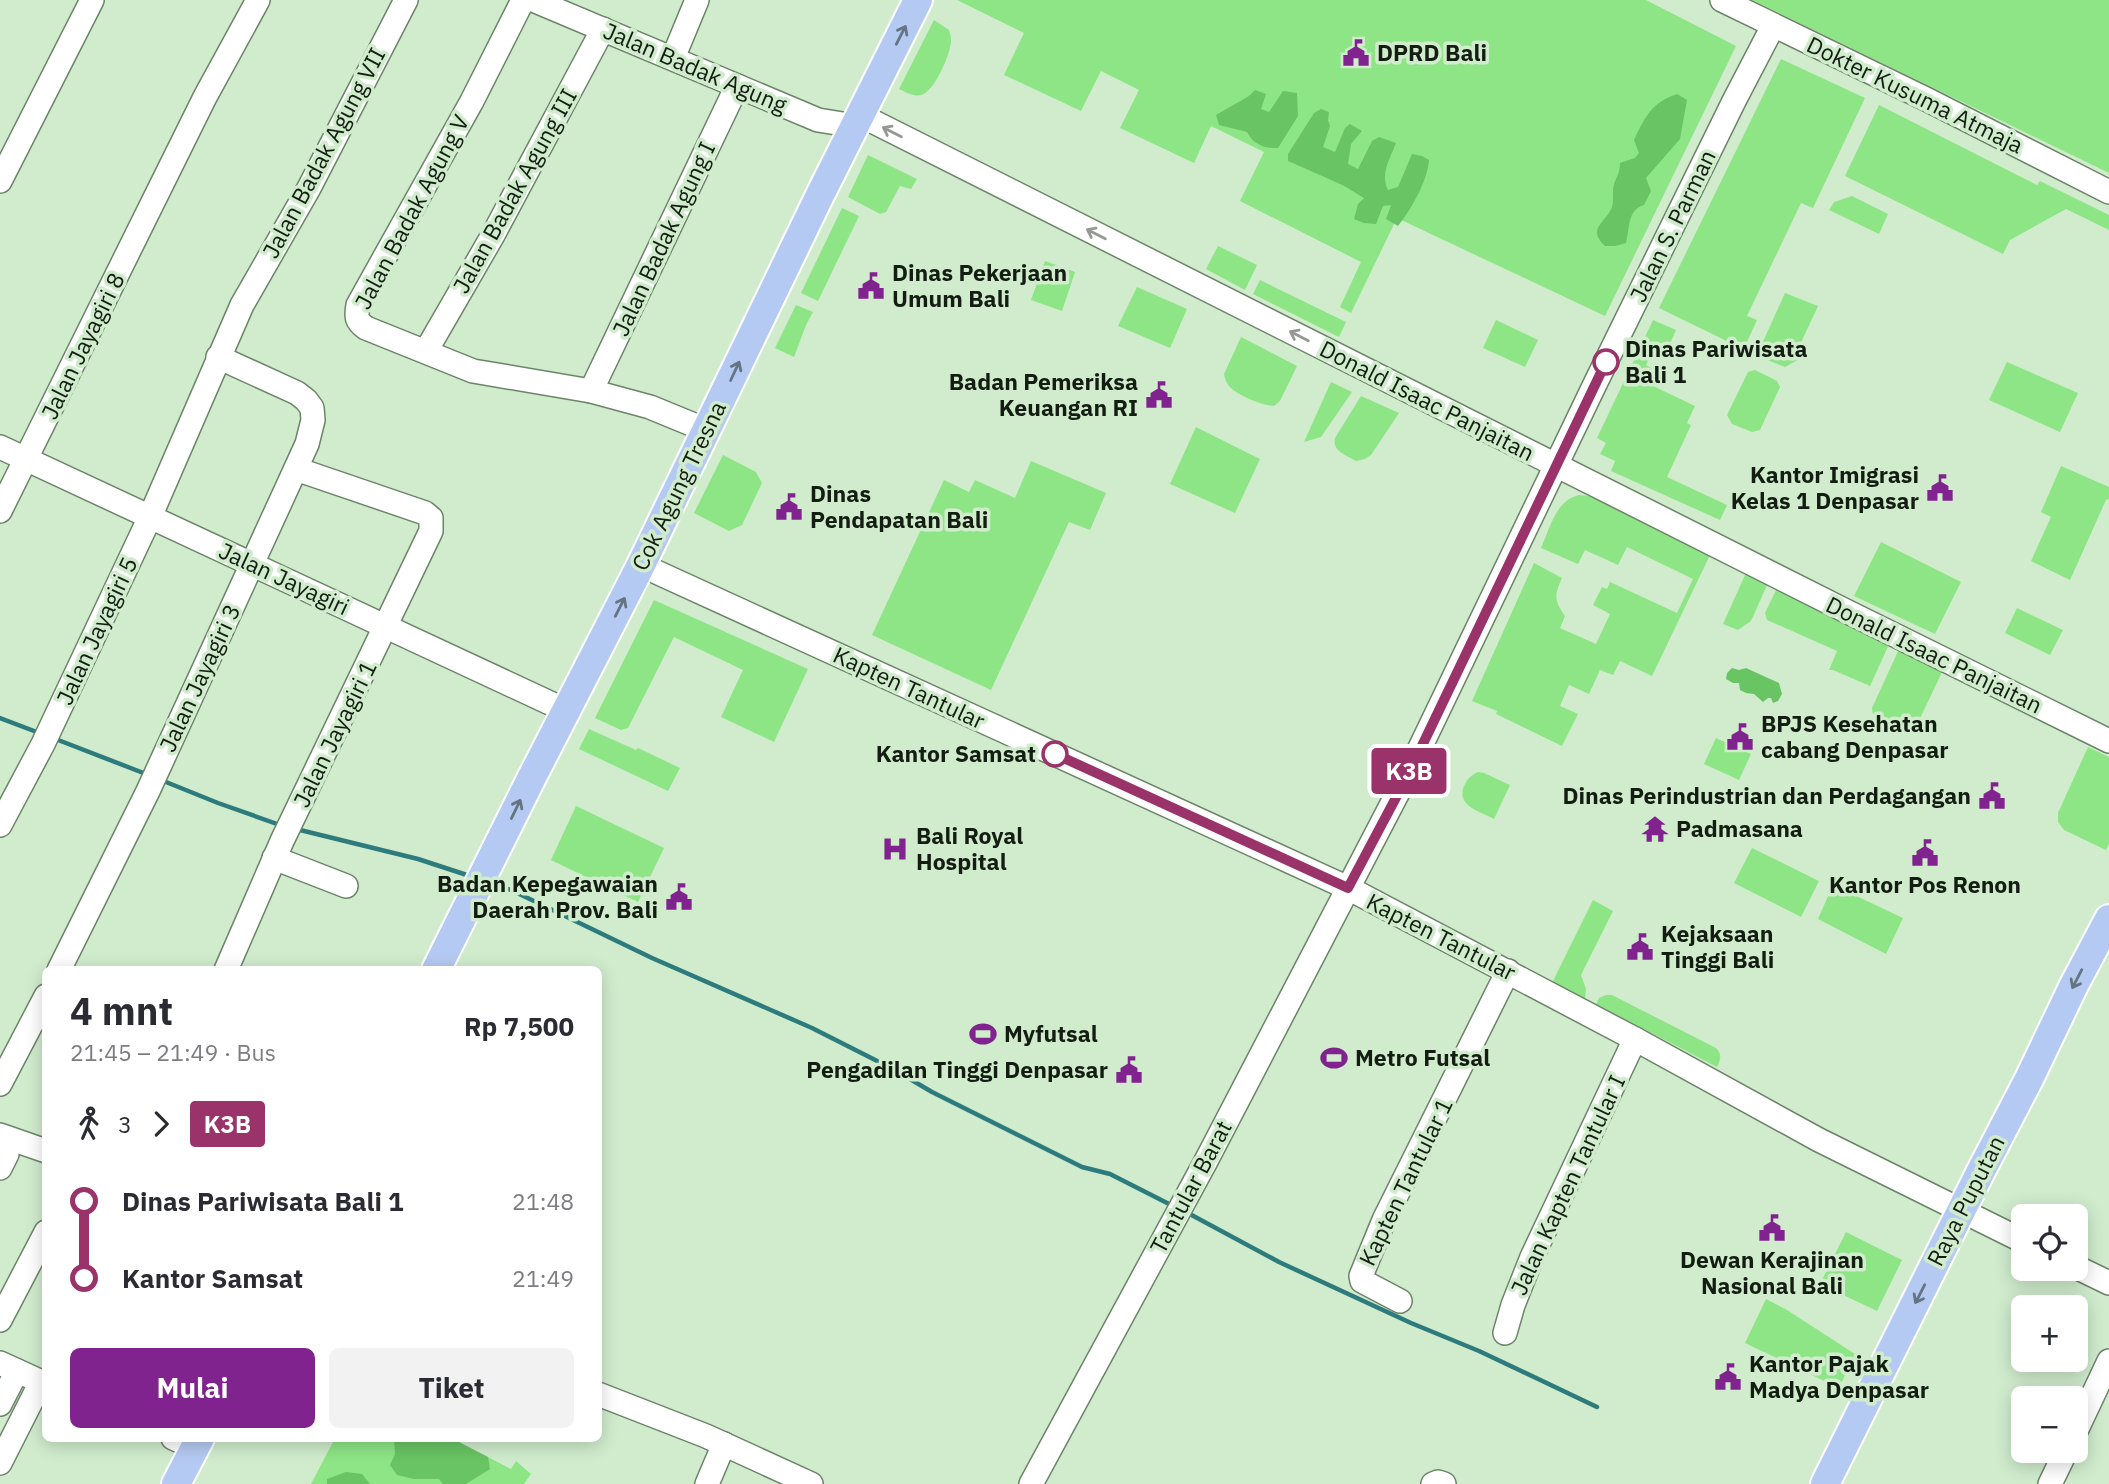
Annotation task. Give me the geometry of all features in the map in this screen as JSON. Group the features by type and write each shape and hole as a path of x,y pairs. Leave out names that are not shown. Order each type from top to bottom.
{"main road":[{"name":"Cok Agung Tresna","path":"438,966 641,565 918,0"},
{"name":"Raya Puputan","path":"1825,1484 2109,919"},
{"path":"185,1481 189,1442"}],"street":[{"path":"1,178 92,0"},
{"name":"Jalan Jayagiri 8","path":"0,511 205,97 258,0"},
{"name":"Jalan Badak Agung VII","path":"218,357 242,305 309,188 406,0"},
{"name":"Jalan Badak Agung V","path":"523,0 472,101 358,305 358,323 473,371 591,391 650,407 706,430"},
{"name":"Jalan Badak Agung","path":"533,0 576,8 603,29 818,120 853,130"},
{"path":"673,58 697,0"},
{"name":"Dokter Kusuma Atmaja","path":"1722,0 2109,192"},
{"name":"Jalan S. Parman","path":"1348,888 1408,775 1698,174 1773,26"},
{"name":"Jalan Badak Agung III","path":"426,351 493,235 603,29"},
{"name":"Jalan Badak Agung I","path":"591,391 737,86"},
{"name":"Donald Isaac Panjaitan","path":"853,130 1557,466 2109,741"},
{"name":"Jalan Jayagiri 3","path":"62,966 148,791 307,444 313,420 312,408 306,400 218,357"},
{"name":"Jalan Jayagiri 5","path":"0,825 43,744 150,517 218,357"},
{"name":"Jalan Jayagiri","path":"0,447 567,711"},
{"name":"Jalan Jayagiri 1","path":"228,966 278,850 431,531 432,518 425,513 296,469"},
{"name":"Kapten Tantular","path":"641,565 1348,888 1505,977 1635,1039 1809,1135 2011,1235"},
{"path":"278,850 346,886"},
{"name":"Tantular Barat","path":"1031,1484 1183,1204 1348,888"},
{"name":"Kapten Tantular 1","path":"1400,1301 1362,1281 1361,1276 1384,1220 1505,977"},
{"path":"0,1084 42,1004"},
{"name":"Jalan Kapten Tantular I","path":"1505,1333 1532,1257 1635,1039"},
{"path":"2,1152 42,1151"},
{"path":"0,1320 42,1240"},
{"path":"2088,1273 2109,1283"},
{"path":"2088,1406 2109,1361"},
{"path":"0,1404 8,1367 42,1383"},
{"path":"0,1463 42,1385"},
{"path":"607,1398 724,1444 810,1484"},
{"path":"707,1484 724,1444"},
{"path":"2050,1484 2060,1463"},
{"path":"1433,1484 1444,1484"}],"green space":[{"path":"957,0 1646,0 1736,46 1605,316 1397,218 1351,313 1340,307 1361,262 1240,201 1264,152 1211,126 1194,163 1120,128 1139,90 1101,71 1081,111 1004,75 1024,33"},
{"path":"1752,0 2109,0 2109,173"},
{"path":"934,20 949,30 949,52 939,75 926,93 912,95 899,89"},
{"path":"1781,59 1865,98 1813,208 1801,203 1747,316 1757,320 1746,344 1739,347 1659,308"},
{"path":"1255,90 1266,94 1261,109 1269,112 1283,91 1297,93 1298,116 1278,148 1264,147 1252,140 1247,132 1219,125 1216,115"},
{"path":"1677,94 1687,100 1680,139 1646,178 1651,191 1644,205 1632,215 1626,243 1605,246 1597,235 1597,230 1612,207 1613,187 1620,163 1635,158 1639,153 1634,140 1650,112 1661,102"},
{"path":"1879,105 2037,185 2040,181 2109,215 2109,230 2066,209 2010,240 2003,254 1845,176"},
{"path":"1321,109 1329,112 1330,126 1323,147 1335,152 1345,128 1350,124 1362,131 1351,144 1348,164 1358,169 1372,141 1379,137 1396,143 1385,172 1388,190 1398,187 1412,154 1429,160 1418,194 1398,226 1386,219 1391,205 1383,206 1376,224 1354,219 1358,204 1364,198 1343,185 1288,161 1288,154 1314,113"},
{"path":"868,155 917,179 911,189 900,186 886,212 880,214 848,197"},
{"path":"1852,196 1888,214 1879,234 1829,210 1834,202"},
{"path":"842,208 859,216 818,301 801,293"},
{"path":"1218,246 1257,265 1245,290 1206,269"},
{"path":"1045,261 1075,272 1062,311 1031,300"},
{"path":"1260,280 1346,322 1339,337 1253,294"},
{"path":"1137,287 1187,309 1170,348 1118,326"},
{"path":"1785,293 1818,306 1798,349 1805,352 1801,358 1785,367 1762,358 1761,346"},
{"path":"796,305 813,312 794,357 775,348"},
{"path":"1496,320 1538,340 1525,367 1483,348"},
{"path":"1653,320 1676,330 1669,346 1657,342 1646,365 1656,371 1649,384 1695,406 1687,423 1691,425 1667,477 1727,505 1720,520 1611,471 1615,461 1600,454 1606,443 1597,438"},
{"path":"1241,337 1297,366 1280,401 1274,406 1241,395 1226,382 1224,374"},
{"path":"2007,362 2078,393 2060,432 1989,400"},
{"path":"1755,370 1777,381 1780,387 1760,430 1752,432 1732,424 1727,415 1748,372"},
{"path":"1331,382 1352,392 1321,437 1304,442"},
{"path":"1361,396 1399,413 1371,455 1356,461 1341,452 1336,446 1335,438"},
{"path":"1196,427 1260,459 1235,513 1170,484"},
{"path":"723,455 756,472 762,483 742,525 729,531 694,513"},
{"path":"1031,461 1106,493 1090,530 1069,522 991,690 872,635 944,480 969,492 975,480 1015,498"},
{"path":"2061,466 2109,487 2109,499 2106,500 2070,580 2031,561 2051,517 2041,512"},
{"path":"1579,495 1590,496 1710,555 1652,676 1620,661 1613,675 1600,670 1589,694 1569,685 1560,706 1578,714 1562,746 1496,714 1497,711 1472,701 1534,563 1562,578 1557,602 1565,616 1560,628 1596,644 1610,614 1593,605 1602,587 1607,589 1610,582 1677,613 1693,579 1627,547 1618,565 1585,550 1578,564 1541,548 1559,509 1571,498"},
{"path":"1881,542 1961,582 1935,634 1854,596"},
{"path":"1746,573 1768,583 1751,621 1738,630 1723,624"},
{"path":"1777,588 1890,642 1870,686 1829,670 1837,651 1767,620 1765,613"},
{"path":"654,600 808,669 774,742 721,717 743,670 674,637 628,728 621,730 595,718"},
{"path":"2017,608 2063,630 2050,655 2005,633"},
{"path":"1900,647 1944,668 1913,733 1873,714 1872,708"},
{"path":"1732,668 1746,668 1779,683 1782,694 1778,701 1773,703 1771,698 1768,698 1763,702 1754,694 1740,690 1739,683 1726,679"},
{"path":"589,729 680,768 668,791 579,749"},
{"path":"1716,738 1751,754 1739,780 1704,764"},
{"path":"2088,747 2109,757 2109,844 2106,850 2064,830 2058,822 2058,813"},
{"path":"1478,772 1510,785 1494,819 1475,810 1463,797 1465,784"},
{"path":"576,806 664,848 638,902 551,860"},
{"path":"1752,848 1819,881 1801,917 1734,883"},
{"path":"1833,885 1903,918 1886,954 1818,919"},
{"path":"1593,900 1613,911 1581,975 1586,989 1585,999 1552,983"},
{"path":"1612,995 1716,1048 1720,1057 1717,1067 1596,1004 1599,998"},
{"path":"1846,1232 1902,1260 1877,1311 1820,1284"},
{"path":"1766,1299 1855,1354 1839,1388 1745,1343"},
{"path":"333,1442 459,1442 511,1469 516,1461 531,1474 524,1484 311,1484"},
{"path":"394,1442 459,1442 488,1457 490,1469 466,1484 443,1484 439,1479 414,1479 397,1475 390,1465 395,1454"},
{"path":"346,1472 362,1474 370,1484 327,1484 327,1479"}],"waterway":[{"path":"0,718 42,734"},
{"path":"53,738 146,774"},
{"path":"161,780 280,825"},
{"path":"296,829 418,859 473,877"},
{"path":"491,884 511,890 652,958 812,1028 1082,1167 1110,1174 1175,1207"},
{"path":"1186,1212 1279,1262 1597,1407"}],"bus line":[{"name":"K3B","path":"1055,754 1348,888 1408,775 1606,362"}],"place":[{"name":"DPRD Bali","path":"1356,53"},
{"name":"Dinas Pekerjaan Umum Bali","path":"871,286"},
{"name":"Dinas Pariwisata Bali 1","path":"1606,362"},
{"name":"Badan Pemeriksa Keuangan RI","path":"1159,395"},
{"name":"Kantor Imigrasi Kelas 1 Denpasar","path":"1940,488"},
{"name":"Dinas Pendapatan Bali","path":"789,507"},
{"name":"BPJS Kesehatan cabang Denpasar","path":"1740,737"},
{"name":"Kantor Samsat","path":"1055,754"},
{"name":"Dinas Perindustrian dan Perdagangan","path":"1992,796"},
{"name":"Padmasana","path":"1655,829"},
{"name":"Bali Royal Hospital","path":"895,849"},
{"name":"Kantor Pos Renon","path":"1925,853"},
{"name":"Badan Kepegawaian Daerah Prov. Bali","path":"679,897"},
{"name":"Kejaksaan Tinggi Bali","path":"1640,947"},
{"name":"Myfutsal","path":"983,1034"},
{"name":"Metro Futsal","path":"1334,1058"},
{"name":"Pengadilan Tinggi Denpasar","path":"1129,1070"},
{"name":"Dewan Kerajinan Nasional Bali","path":"1772,1228"},
{"name":"Kantor Pajak Madya Denpasar","path":"1728,1377"}]}
